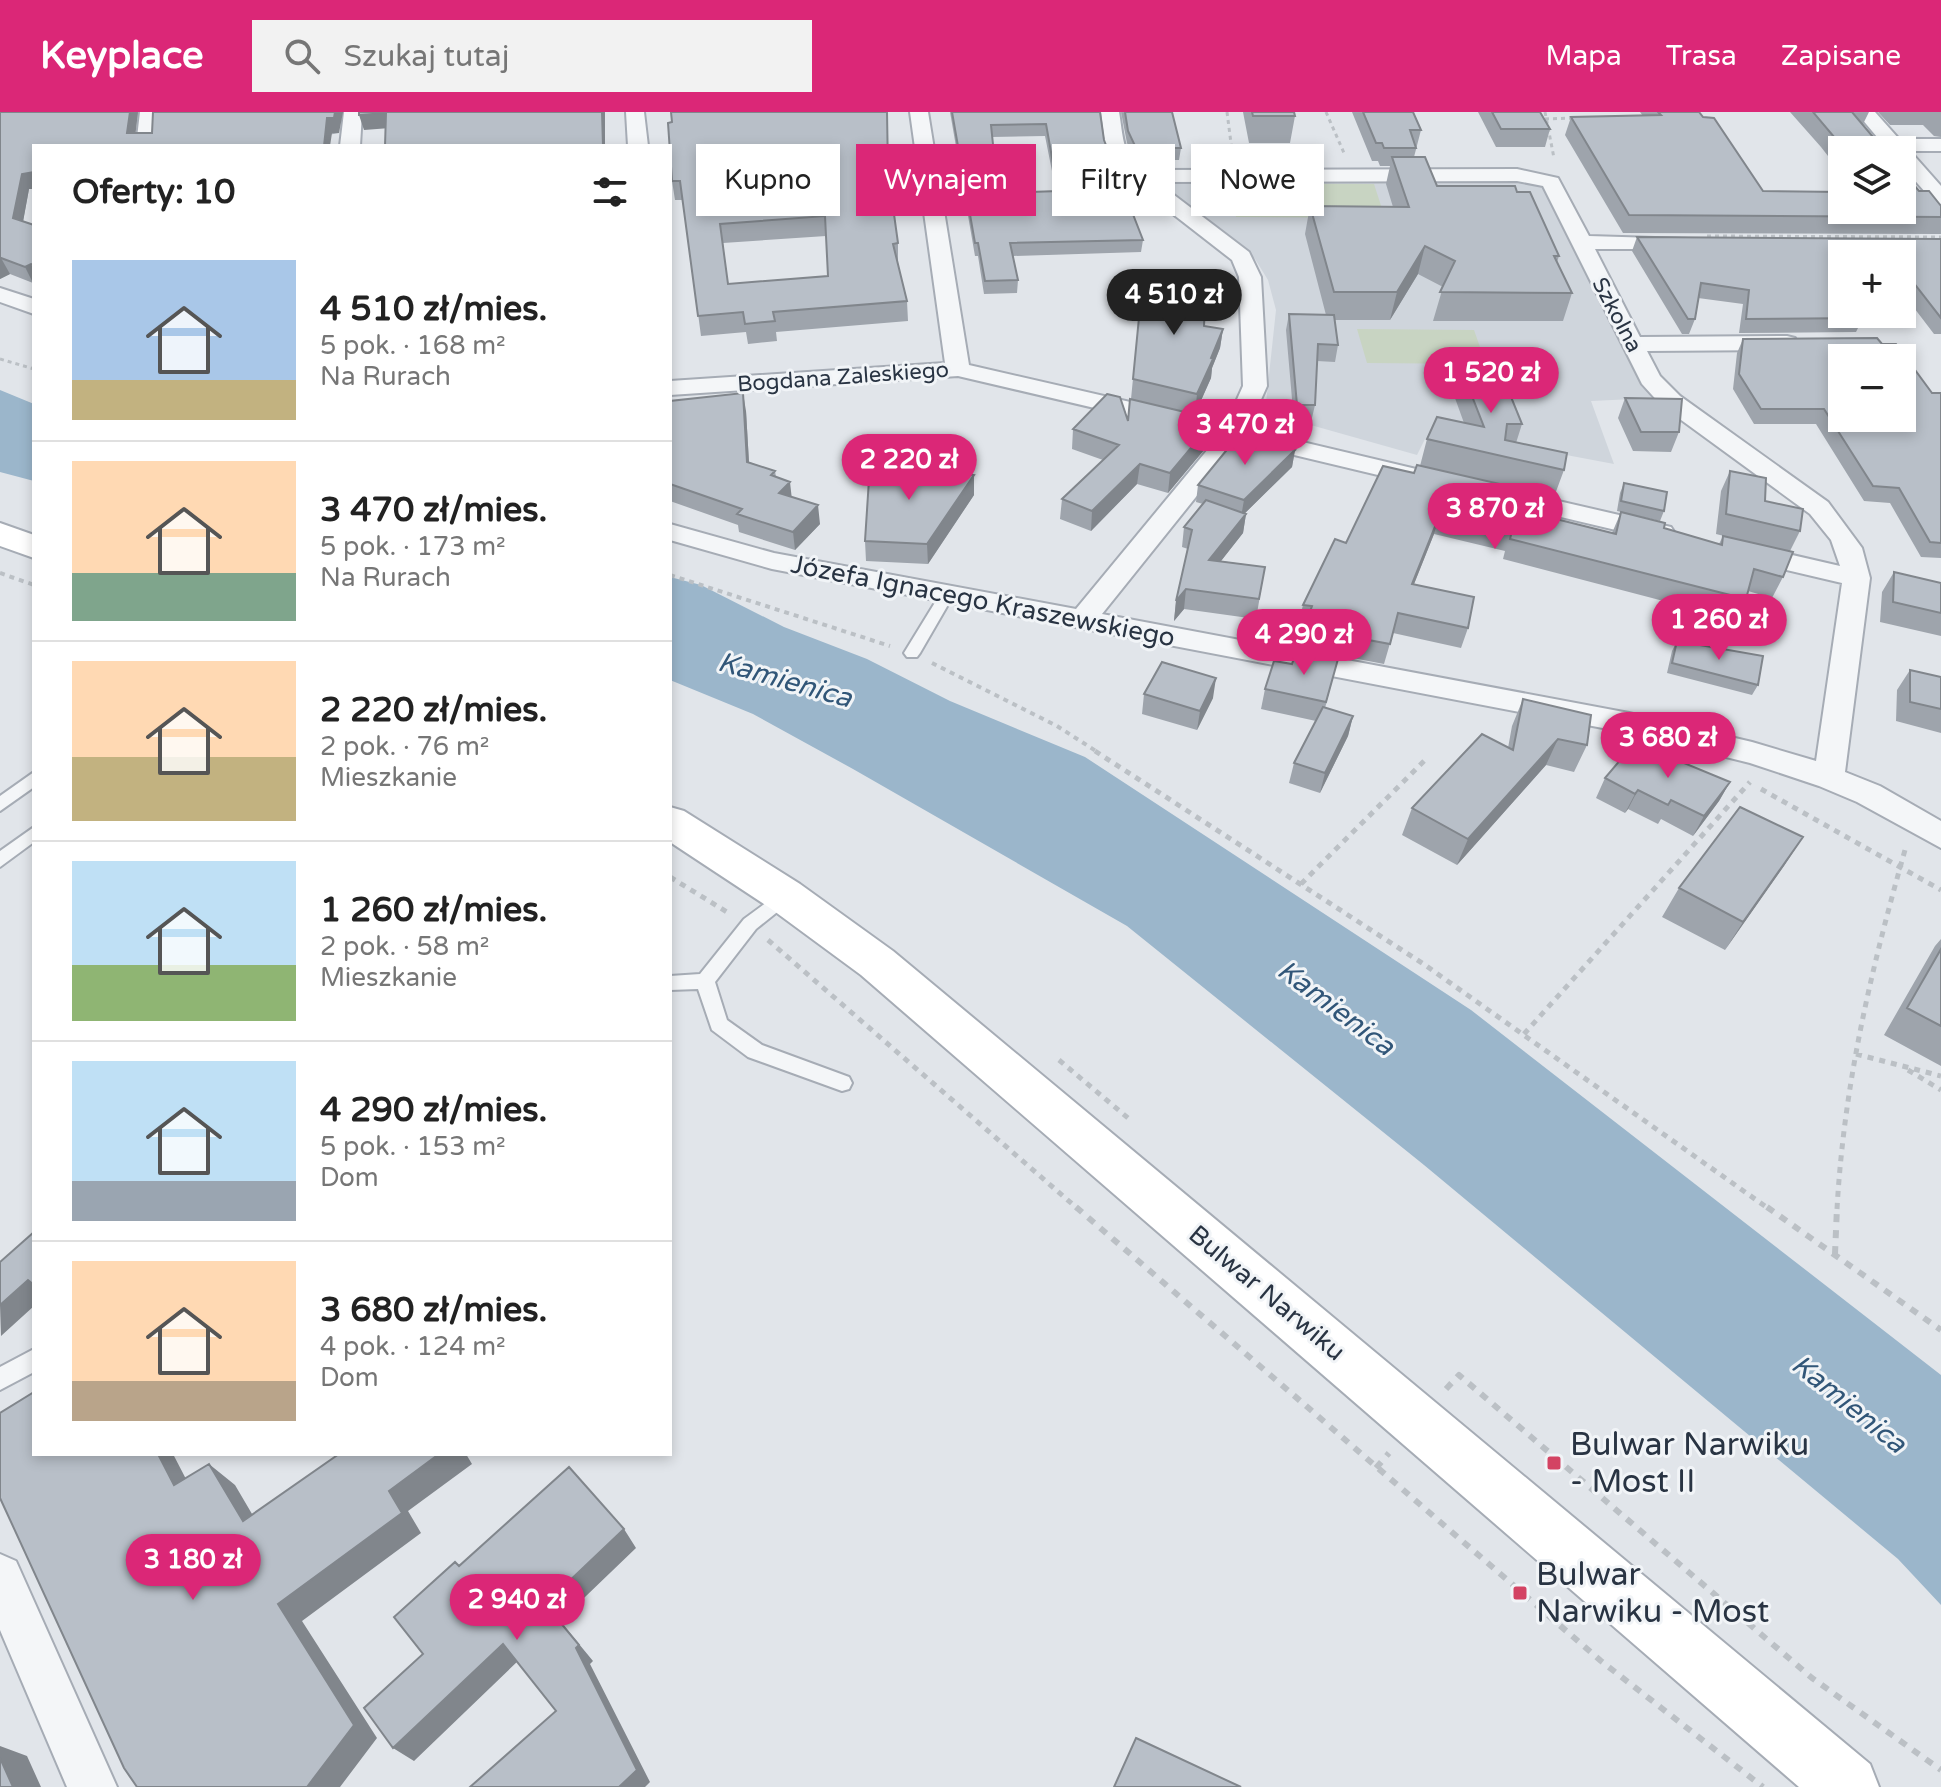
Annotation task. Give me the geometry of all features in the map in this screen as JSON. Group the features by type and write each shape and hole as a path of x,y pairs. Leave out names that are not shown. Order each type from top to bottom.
{"main road":[{"path":"0,534 32,546"},
{"name":"Bulwar Narwiku","path":"672,823 785,896 877,963 1847,1787"}],"street":[{"path":"146,144 149,112"},
{"path":"350,144 353,112"},
{"path":"635,112 638,144"},
{"path":"919,112 958,369"},
{"path":"1110,112 1115,144"},
{"path":"1865,112 1886,136"},
{"path":"1916,148 1941,145"},
{"path":"1916,170 1941,198"},
{"name":"Szkolna","path":"1324,176 1517,175 1551,182 1650,379 1671,401 1819,508 1839,531 1854,557 1856,578 1829,777"},
{"path":"1084,618 1234,434 1255,386 1250,277 1241,257 1175,207"},
{"path":"1579,242 1708,239"},
{"path":"0,295 32,306"},
{"path":"1631,344 1802,343"},
{"name":"Bogdana Zaleskiego","path":"672,388 958,369 1452,484"},
{"path":"1483,491 1685,538"},
{"name":"Józefa Ignacego Kraszewskiego","path":"672,533 772,561 1629,723 1763,754 1885,800 1941,836"},
{"path":"1716,545 1856,578"},
{"path":"0,1577 92,1787"}],"lane":[{"path":"912,653 946,596"},
{"path":"0,805 32,780"},
{"path":"0,861 32,835"},
{"path":"672,983 705,981 750,924 785,896"},
{"path":"705,981 719,1025 755,1051 842,1083"},
{"path":"0,1379 32,1361"}],"path":[{"path":"1227,112 1232,144"},
{"path":"1326,112 1354,176"},
{"path":"1545,119 1586,118"},
{"path":"1708,239 1941,237"},
{"path":"0,359 32,368"},
{"path":"0,573 32,584"},
{"path":"672,576 912,653 1057,726 1425,965 1941,1330"},
{"path":"1524,1034 1749,782 1763,754"},
{"path":"1301,884 1427,758"},
{"path":"1749,782 1941,890"},
{"path":"1835,1254 1841,1136 1871,970 1914,817"},
{"path":"672,878 750,924 1601,1661 1763,1787"},
{"path":"1856,1054 1941,1076"},
{"path":"1902,1066 1941,1090"},
{"path":"1376,1468 1459,1375 1812,1678 1941,1770"}],"shaded area":[{"path":"1514,179 1543,188 1655,398 1591,401 1614,464 1481,439 1475,449 1425,439 1417,455 1265,412 1276,310 1268,280 1255,259 1239,244 1199,216 1324,216 1324,180"},
{"path":"1175,181 1191,181 1191,210 1175,199"}],"green space":[{"path":"1324,184 1374,184 1385,218 1236,217 1324,216"},
{"path":"1357,329 1474,330 1486,364 1367,363"}],"water":[{"path":"0,390 32,403 32,480 0,472"},
{"name":"Kamienica","path":"672,578 701,585 784,627 867,659 950,701 1085,757 1471,1010 1941,1375 1941,1605 1898,1559 1424,1165 1127,926 753,714 672,681"}],"building":[{"path":"0,112 130,112 127,133 152,133 153,112 335,112 334,118 327,118 324,144 32,144 32,172 22,174 13,218 32,224 32,264 25,267 0,259"},
{"path":"359,112 602,112 603,144 385,144 386,113 359,115"},
{"path":"671,112 887,112 888,144 856,144 856,216 894,216 898,243 893,244 907,301 773,312 775,321 745,324 743,312 698,316 680,181 672,181 672,144 669,144 668,123 672,122","holes":["825,216 828,276 728,284 720,224"]},
{"path":"952,112 1100,112 1106,144 1052,144 1052,158 1046,124 991,125 993,144 958,144"},
{"path":"1125,112 1172,112 1181,148 1175,148 1175,144 1134,144"},
{"path":"1252,112 1294,112 1295,116 1253,116"},
{"path":"1363,112 1413,112 1421,130 1410,130 1416,148 1384,148 1382,143 1376,143"},
{"path":"1492,112 1540,112 1550,129 1501,129"},
{"path":"1658,112 1699,112 1703,117 1714,118 1763,191 1828,192 1828,216 1629,215 1571,117 1661,115"},
{"path":"1813,112 1852,112 1872,136 1833,136"},
{"path":"1392,157 1425,157 1437,186 1515,186 1517,192 1530,192 1559,256 1554,256 1572,293 1440,292 1455,261 1425,246 1397,292 1334,292 1313,216 1324,216 1324,206 1409,207"},
{"path":"1916,187 1919,191 1929,191 1941,206 1941,217 1916,217"},
{"path":"1052,191 1052,216 1134,216 1143,240 1010,243 1018,280 985,281 978,243 975,243 970,216 1036,216 1036,192"},
{"path":"1637,237 1941,239 1941,318 1916,286 1916,240 1828,240 1828,318 1746,319 1749,290 1701,283 1695,319 1688,319"},
{"path":"1206,283 1204,326 1223,329 1197,394 1133,379 1142,287"},
{"path":"1289,314 1334,315 1338,345 1318,344 1315,405 1297,405"},
{"path":"1877,338 1882,344 1828,344 1828,415 1824,409 1761,409 1739,374 1743,339"},
{"path":"1454,350 1492,350 1522,424 1507,424 1505,440 1567,453 1564,470 1427,439 1437,417 1484,427"},
{"path":"1916,371 1932,393 1941,393 1941,543 1930,542 1899,488 1873,486 1839,432 1916,432"},
{"path":"743,393 747,462 775,471 771,475 790,482 779,493 818,505 793,532 737,514 742,509 672,485 672,401"},
{"path":"1107,394 1120,397 1128,421 1130,399 1189,413 1187,417 1211,424 1170,473 1140,464 1092,511 1062,499 1119,445 1073,429"},
{"path":"1625,398 1682,399 1679,432 1641,432"},
{"path":"1239,435 1295,450 1244,500 1198,485"},
{"path":"870,464 911,464 910,469 974,475 927,544 865,541"},
{"path":"1417,465 1557,497 1552,518 1616,534 1621,512 1665,523 1664,528 1722,545 1723,536 1793,552 1783,577 1754,569 1746,599 1510,539 1512,531 1440,514 1412,584 1474,597 1468,628 1398,613 1390,644 1304,628 1312,606 1303,605 1335,539 1346,543 1383,466 1414,473"},
{"path":"1730,471 1766,478 1765,501 1803,509 1800,531 1726,514"},
{"path":"1624,483 1667,492 1664,511 1621,501"},
{"path":"1206,500 1246,514 1209,560 1265,567 1259,599 1186,589 1176,601 1192,530 1184,527"},
{"path":"1894,572 1941,583 1941,613 1893,602"},
{"path":"1677,641 1763,656 1758,685 1672,663"},
{"path":"1296,652 1338,659 1326,702 1265,689 1274,661 1292,664"},
{"path":"1162,662 1216,678 1200,711 1144,694"},
{"path":"1910,670 1941,677 1941,709 1910,702"},
{"path":"1523,699 1591,715 1587,745 1558,739 1468,839 1412,808 1482,734 1513,750"},
{"path":"1323,707 1353,716 1325,773 1294,763"},
{"path":"1633,745 1663,760 1667,756 1730,782 1704,816 1671,800 1668,805 1638,790 1635,794 1605,778"},
{"path":"1740,807 1803,837 1743,922 1679,888"},
{"path":"1941,949 1941,1026 1907,1008"},
{"path":"32,1234 32,1283 28,1280 0,1305 0,1262"},
{"path":"32,1393 32,1456 159,1456 174,1485 209,1464 243,1521 336,1456 436,1456 389,1491 402,1513 278,1604 354,1725 307,1787 137,1787 124,1768 0,1498 0,1413"},
{"path":"569,1467 624,1529 545,1604 579,1645 576,1648 637,1770 619,1787 470,1787 556,1711 503,1644 393,1748 364,1708 423,1654 394,1617 455,1562 459,1566"},
{"path":"1136,1738 1241,1787 1114,1787"},
{"path":"0,1758 13,1787 0,1787"}],"place":[{"name":"Bulwar Narwiku - Most II","path":"1554,1463"},
{"name":"Bulwar Narwiku - Most","path":"1520,1593"}]}
